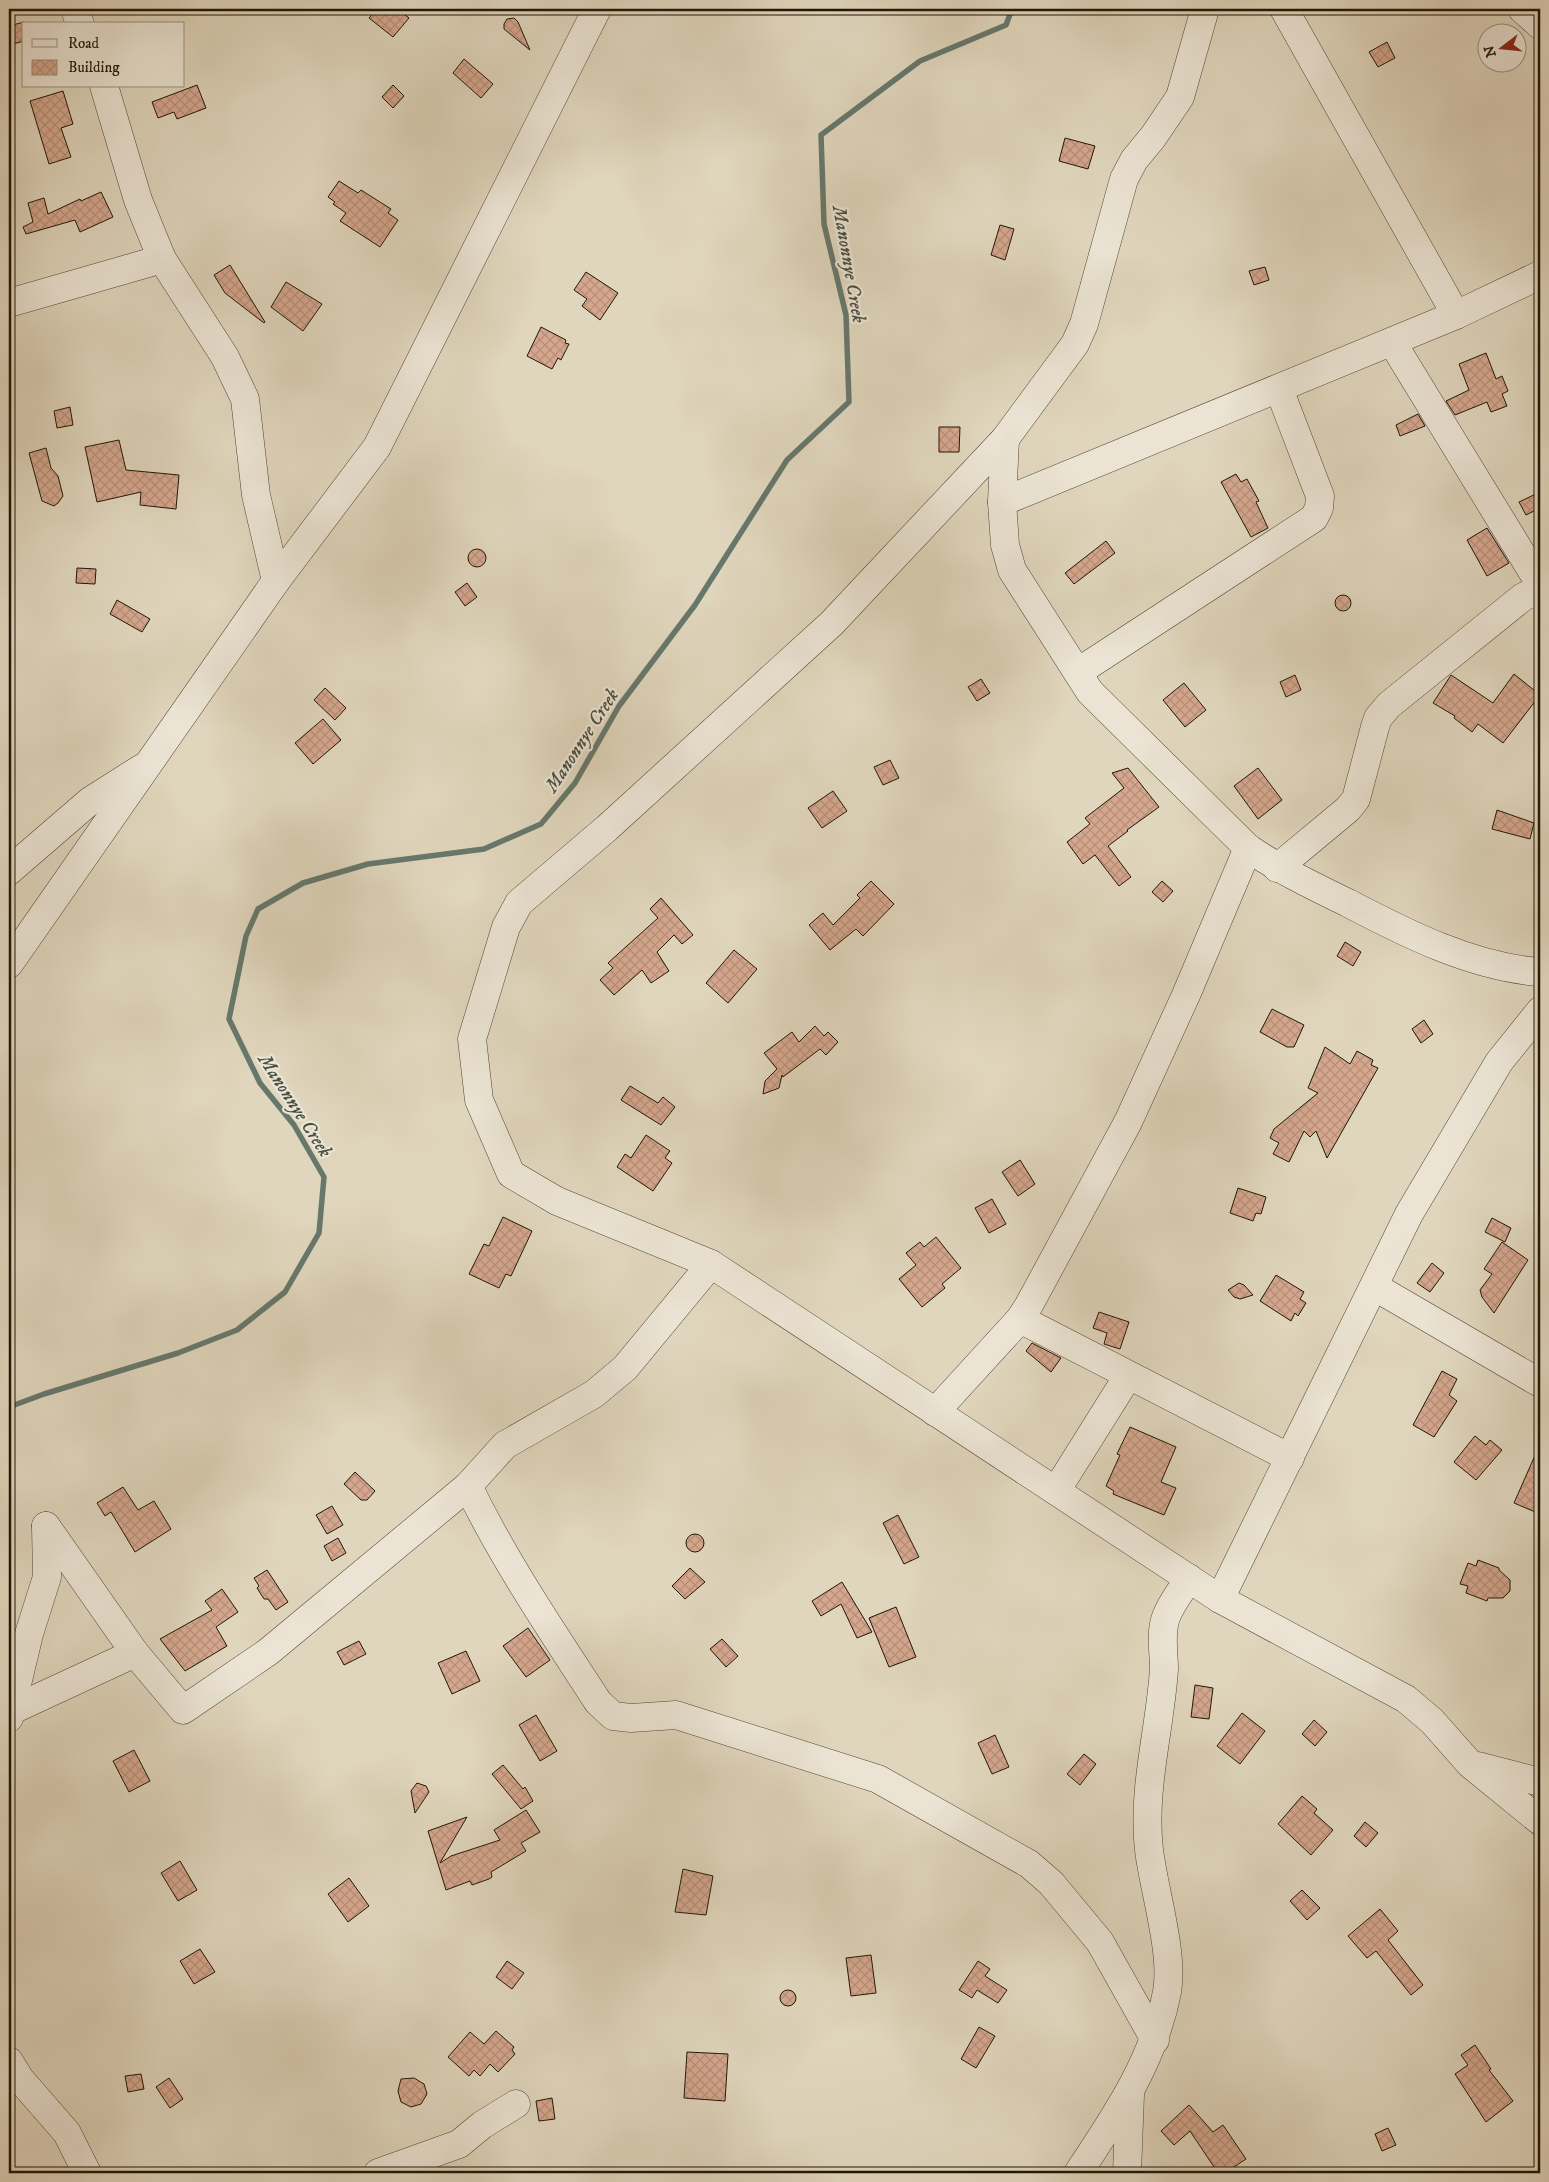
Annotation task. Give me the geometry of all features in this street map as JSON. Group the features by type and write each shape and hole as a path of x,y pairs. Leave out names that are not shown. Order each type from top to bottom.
{"street":[{"path":"74,9 79,22"},
{"path":"9,964 276,582 377,447 597,9"},
{"path":"1205,9 1180,97 1154,138 1134,160 1124,179 1084,324 1075,344 1005,439 832,624 607,828 518,903 506,927 472,1039 479,1100 511,1174 557,1201 711,1264 1220,1599 1406,1699 1432,1721 1470,1764 1540,1821"},
{"path":"1284,9 1456,316"},
{"path":"1522,9 1540,25"},
{"path":"105,88 138,200 162,259 225,357 246,399 256,494 276,582"},
{"path":"9,303 162,259"},
{"path":"1002,502 1456,316 1540,275"},
{"path":"1392,342 1540,584"},
{"path":"1078,672 1314,518 1319,508 1320,496 1279,389"},
{"path":"1005,439 1002,502 1005,545 1012,570 1090,692 1248,848 1277,868 1416,936 1511,970 1540,972"},
{"path":"1277,868 1348,809 1356,799 1378,718 1389,705 1523,597 1540,589"},
{"path":"9,871 90,801 152,761"},
{"path":"935,1412 1020,1319 1128,1122 1186,995 1248,848"},
{"path":"1220,1599 1375,1287 1409,1214 1484,1085 1499,1062 1540,1011"},
{"path":"9,1715 46,1577 46,1526 135,1653 183,1710 268,1652 468,1486 505,1445 594,1394 625,1368 711,1264"},
{"path":"1375,1287 1540,1383"},
{"path":"1020,1319 1290,1458"},
{"path":"1056,1491 1128,1376"},
{"path":"468,1486 488,1527 513,1569 598,1702 613,1716 631,1718 676,1715 842,1766 878,1779 1029,1864 1051,1883 1100,1942 1155,2040"},
{"path":"1078,2173 1130,2093 1155,2040 1167,1991 1168,1968 1147,1829 1149,1776 1164,1670 1163,1640 1166,1617 1190,1578"},
{"path":"9,1715 135,1653"},
{"path":"1470,1764 1540,1782"},
{"path":"12,2076 67,2133 87,2173"},
{"path":"1127,2173 1130,2093"},
{"path":"378,2173 458,2144 482,2125 516,2104"}],"building":[{"path":"377,9 398,9 409,18 393,37 369,18"},
{"path":"514,18 518,22 530,50 504,29 507,19"},
{"path":"22,23 22,42 9,45 9,26"},
{"path":"1387,42 1395,58 1378,67 1369,52"},
{"path":"464,59 493,84 481,98 453,73"},
{"path":"197,85 206,108 177,119 174,112 158,118 152,102"},
{"path":"393,85 404,96 393,108 382,97"},
{"path":"63,91 73,124 61,128 71,157 49,164 30,101"},
{"path":"1065,138 1095,146 1088,169 1059,161"},
{"path":"339,181 358,193 361,190 391,209 388,213 398,220 380,247 340,221 346,213 333,204 335,202 328,197"},
{"path":"101,192 113,217 80,232 75,220 26,234 23,227 33,222 28,203 44,198 48,214 80,199 81,201"},
{"path":"1000,225 1014,229 1005,260 991,255"},
{"path":"230,265 264,323 225,293 214,275"},
{"path":"1265,267 1269,280 1254,285 1249,271"},
{"path":"586,272 618,293 600,320 582,306 587,299 574,290"},
{"path":"286,282 322,304 303,331 271,307"},
{"path":"541,327 566,340 565,343 569,344 561,360 558,358 552,369 527,356"},
{"path":"1486,353 1496,379 1502,376 1508,391 1502,394 1507,406 1491,412 1487,402 1455,415 1446,401 1469,390 1459,364"},
{"path":"70,407 73,425 57,428 54,411"},
{"path":"1418,414 1425,426 1400,436 1396,425"},
{"path":"939,427 960,427 959,452 939,452"},
{"path":"119,440 126,470 179,475 176,509 140,505 141,492 97,502 85,447"},
{"path":"46,448 51,468 58,476 63,496 54,506 42,501 29,453"},
{"path":"1236,474 1241,482 1247,479 1259,501 1256,502 1268,528 1251,537 1221,482"},
{"path":"1540,492 1540,508 1526,515 1519,502"},
{"path":"1487,528 1509,563 1487,576 1467,540"},
{"path":"1106,541 1115,553 1074,584 1065,573"},
{"path":"477,549 483,552 486,558 483,564 477,567 471,564 468,558 471,552"},
{"path":"77,568 96,569 95,584 76,583"},
{"path":"467,583 477,597 465,606 455,592"},
{"path":"1340,595 1346,595 1351,600 1349,609 1340,611 1335,606 1335,600"},
{"path":"117,600 150,619 142,632 110,614"},
{"path":"1514,674 1540,695 1503,743 1478,724 1472,732 1454,718 1455,716 1433,703 1451,675 1493,703"},
{"path":"1295,675 1301,690 1286,697 1280,682"},
{"path":"981,679 990,693 977,701 968,687"},
{"path":"1184,683 1206,710 1185,727 1163,700"},
{"path":"325,688 346,708 335,720 314,700"},
{"path":"323,719 341,740 313,764 295,743"},
{"path":"890,760 899,778 883,785 874,767"},
{"path":"1128,768 1159,807 1108,846 1131,877 1119,886 1095,855 1083,864 1067,842 1090,824 1085,818 1124,788 1112,773"},
{"path":"1258,768 1282,800 1258,819 1234,786"},
{"path":"833,791 847,811 822,828 808,808"},
{"path":"1497,810 1534,823 1530,839 1492,829"},
{"path":"871,881 894,904 863,936 856,929 830,950 809,925 823,913 833,925 860,898 857,895"},
{"path":"1162,881 1173,891 1163,902 1152,892"},
{"path":"661,898 693,935 682,944 674,935 657,952 669,971 651,983 642,970 614,995 600,980 613,968 608,963 658,918 650,909"},
{"path":"1345,942 1361,952 1353,966 1337,956"},
{"path":"734,950 757,969 728,1003 706,983"},
{"path":"1272,1009 1304,1025 1294,1047 1287,1047 1260,1032"},
{"path":"1424,1020 1433,1034 1421,1043 1412,1029"},
{"path":"815,1026 824,1036 828,1032 838,1042 826,1055 820,1049 783,1077 782,1075 779,1088 763,1094 765,1081 777,1069 764,1053 792,1032 799,1042"},
{"path":"1325,1047 1350,1064 1357,1051 1373,1060 1371,1065 1378,1068 1327,1158 1316,1131 1310,1137 1304,1131 1289,1162 1273,1154 1279,1143 1270,1138 1274,1129 1318,1093 1308,1088"},
{"path":"630,1086 658,1103 663,1097 675,1107 661,1125 621,1100"},
{"path":"646,1135 670,1151 665,1158 672,1163 653,1191 617,1167 625,1154 631,1158"},
{"path":"1020,1160 1035,1184 1018,1196 1002,1172"},
{"path":"1238,1188 1266,1197 1261,1214 1256,1213 1253,1221 1230,1213"},
{"path":"992,1199 1006,1224 989,1233 975,1208"},
{"path":"503,1217 532,1231 511,1276 506,1274 499,1288 469,1274 484,1244 489,1246"},
{"path":"1492,1218 1511,1228 1505,1242 1485,1232"},
{"path":"936,1237 961,1268 942,1284 945,1288 922,1307 899,1279 916,1265 906,1253 920,1242 924,1247"},
{"path":"1502,1242 1528,1260 1494,1313 1482,1297 1480,1290 1492,1274 1484,1269"},
{"path":"1432,1263 1444,1273 1430,1292 1417,1283"},
{"path":"1276,1275 1304,1292 1300,1299 1306,1303 1298,1316 1295,1313 1291,1321 1260,1301"},
{"path":"1239,1283 1244,1285 1253,1295 1240,1299 1234,1297 1228,1290"},
{"path":"1099,1312 1129,1322 1120,1349 1104,1344 1107,1333 1093,1328"},
{"path":"1032,1343 1061,1358 1051,1372 1026,1351"},
{"path":"1442,1371 1457,1379 1449,1395 1457,1401 1434,1437 1413,1425"},
{"path":"1130,1427 1176,1447 1161,1482 1176,1488 1164,1515 1113,1494 1114,1491 1106,1486 1120,1455 1117,1454"},
{"path":"1475,1436 1486,1445 1490,1440 1502,1450 1476,1480 1454,1462"},
{"path":"1540,1444 1540,1514 1514,1503"},
{"path":"355,1472 375,1491 367,1500 361,1500 344,1484"},
{"path":"123,1487 138,1510 154,1501 171,1529 135,1552 111,1512 105,1516 97,1503"},
{"path":"332,1506 343,1525 327,1534 316,1515"},
{"path":"898,1515 919,1557 904,1564 883,1523"},
{"path":"695,1534 701,1537 704,1543 701,1549 695,1552 689,1549 686,1543 689,1537"},
{"path":"338,1538 346,1553 332,1561 324,1546"},
{"path":"1478,1560 1499,1568 1510,1580 1510,1591 1503,1598 1488,1598 1487,1601 1466,1593 1468,1586 1460,1584 1468,1563 1476,1566"},
{"path":"690,1568 705,1582 685,1599 672,1586"},
{"path":"267,1570 288,1602 276,1610 268,1599 264,1599 257,1588 259,1586 254,1578"},
{"path":"842,1582 872,1632 857,1638 841,1604 821,1616 812,1601"},
{"path":"222,1589 238,1612 216,1627 227,1646 185,1671 160,1639 212,1610 205,1601"},
{"path":"896,1607 916,1657 889,1667 869,1618"},
{"path":"528,1628 550,1660 526,1677 503,1646"},
{"path":"722,1639 738,1656 726,1667 710,1649"},
{"path":"359,1641 366,1654 344,1665 337,1652"},
{"path":"466,1651 480,1681 452,1694 438,1663"},
{"path":"1195,1685 1213,1688 1209,1719 1191,1717"},
{"path":"1242,1713 1265,1731 1240,1764 1217,1746"},
{"path":"536,1715 557,1751 540,1761 519,1725"},
{"path":"1314,1720 1327,1732 1315,1746 1302,1734"},
{"path":"995,1735 1009,1767 992,1774 978,1743"},
{"path":"134,1750 150,1781 129,1792 113,1761"},
{"path":"1084,1754 1096,1764 1080,1785 1067,1774"},
{"path":"503,1765 523,1789 525,1787 533,1801 521,1809 492,1774"},
{"path":"417,1783 426,1786 429,1792 415,1813 411,1791"},
{"path":"1302,1796 1317,1809 1314,1813 1333,1830 1311,1855 1278,1824"},
{"path":"526,1810 540,1832 521,1843 526,1851 491,1872 492,1877 489,1879 472,1885 470,1881 446,1890 428,1831 467,1817 440,1863 451,1856 500,1840 494,1830"},
{"path":"1365,1822 1378,1833 1366,1847 1354,1836"},
{"path":"180,1861 197,1890 178,1901 161,1873"},
{"path":"683,1869 713,1876 706,1915 675,1912"},
{"path":"349,1878 369,1906 348,1922 328,1894"},
{"path":"1302,1890 1320,1908 1307,1920 1290,1901"},
{"path":"1380,1909 1398,1931 1388,1940 1423,1985 1411,1995 1376,1951 1367,1958 1348,1936"},
{"path":"200,1949 215,1972 194,1984 180,1961"},
{"path":"871,1955 876,1993 851,1996 846,1958"},
{"path":"507,1961 524,1973 512,1989 496,1977"},
{"path":"978,1961 990,1969 985,1976 1007,1990 998,2003 977,1990 972,1998 959,1990"},
{"path":"788,1990 794,1992 796,1998 794,2004 788,2006 782,2004 780,1998 782,1992"},
{"path":"979,2027 995,2036 976,2068 961,2059"},
{"path":"496,2031 514,2047 512,2050 515,2054 498,2072 490,2064 480,2076 474,2070 469,2076 448,2057 470,2032 484,2044"},
{"path":"1475,2045 1491,2069 1489,2070 1513,2101 1486,2122 1455,2074 1468,2065 1461,2055"},
{"path":"687,2052 728,2054 725,2101 684,2098"},
{"path":"141,2074 144,2089 128,2092 125,2076"},
{"path":"169,2078 183,2099 170,2108 156,2087"},
{"path":"414,2078 424,2084 427,2094 421,2104 411,2107 401,2102 398,2091 401,2079"},
{"path":"552,2098 555,2119 539,2121 536,2101"},
{"path":"1189,2105 1213,2132 1223,2125 1246,2159 1225,2173 1218,2173 1190,2131 1174,2145 1161,2131"},
{"path":"1388,2128 1396,2145 1382,2151 1375,2134"}],"waterway":[{"name":"Manonnye Creek","path":"9,1407 44,1394 178,1353 237,1330 285,1292 319,1233 324,1177 294,1125 260,1083 229,1019 246,936 258,909 303,883 368,864 484,849 541,824 575,783 619,706 695,605 787,460 849,402 846,315 824,224 821,135 920,61 1006,25 1012,9"}]}
